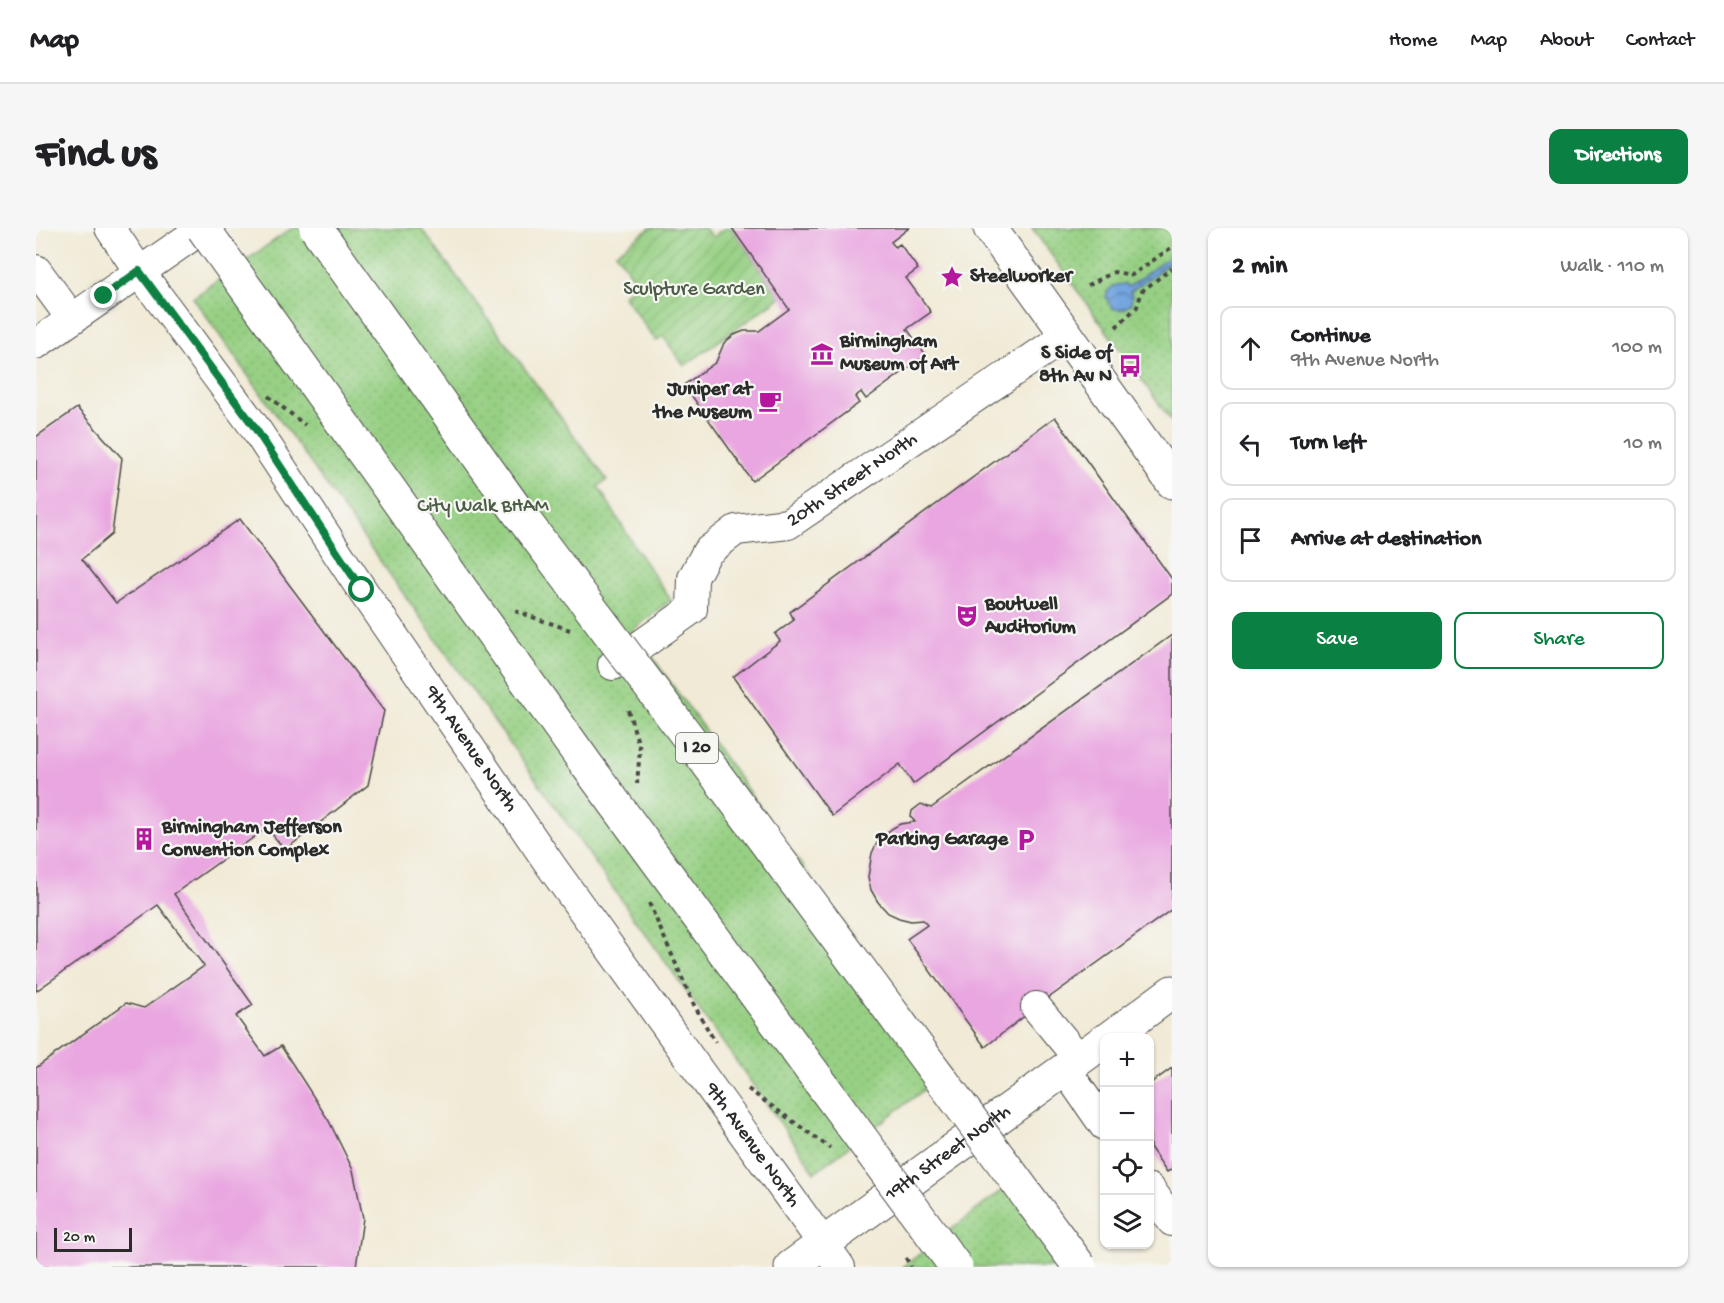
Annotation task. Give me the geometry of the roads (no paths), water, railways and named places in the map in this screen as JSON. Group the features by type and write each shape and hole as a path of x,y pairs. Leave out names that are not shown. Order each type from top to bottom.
{"main road":[{"path":"203,228 586,764 956,1267"},
{"name":"I 20","path":"316,228 518,512 688,736 1080,1267"},
{"path":"990,228 1172,482"},
{"path":"1117,1033 1172,993"},
{"name":"19th Street North","path":"791,1267 832,1256 1083,1057"}],"street":[{"name":"9th Avenue North","path":"110,228 253,425 362,590 551,867 832,1256"},
{"path":"36,344 203,228"},
{"path":"36,270 72,319"},
{"name":"20th Street North","path":"614,665 692,609 693,578 706,552 736,530 788,524 1067,335"},
{"path":"1036,1007 1083,1057 1100,1112"},
{"path":"1153,1195 1172,1221"}],"water":[{"path":"1172,255 1172,261 1130,292 1131,304 1121,310 1112,308 1106,297 1111,288 1122,284 1128,287"}],"place":[{"name":"Steelworker","path":"952,277"},
{"name":"Birmingham Museum of Art","path":"822,354"},
{"name":"S Side of 8th Av N","path":"1130,366"},
{"name":"Juniper at the Museum","path":"770,401"},
{"name":"Boutwell Auditorium","path":"967,616"},
{"name":"Birmingham Jefferson Convention Complex","path":"144,839"},
{"name":"Parking Garage","path":"1026,840"}],"park label":[{"name":"Sculpture Garden","path":"694,290"},
{"name":"City Walk BHAM","path":"483,507"}]}
